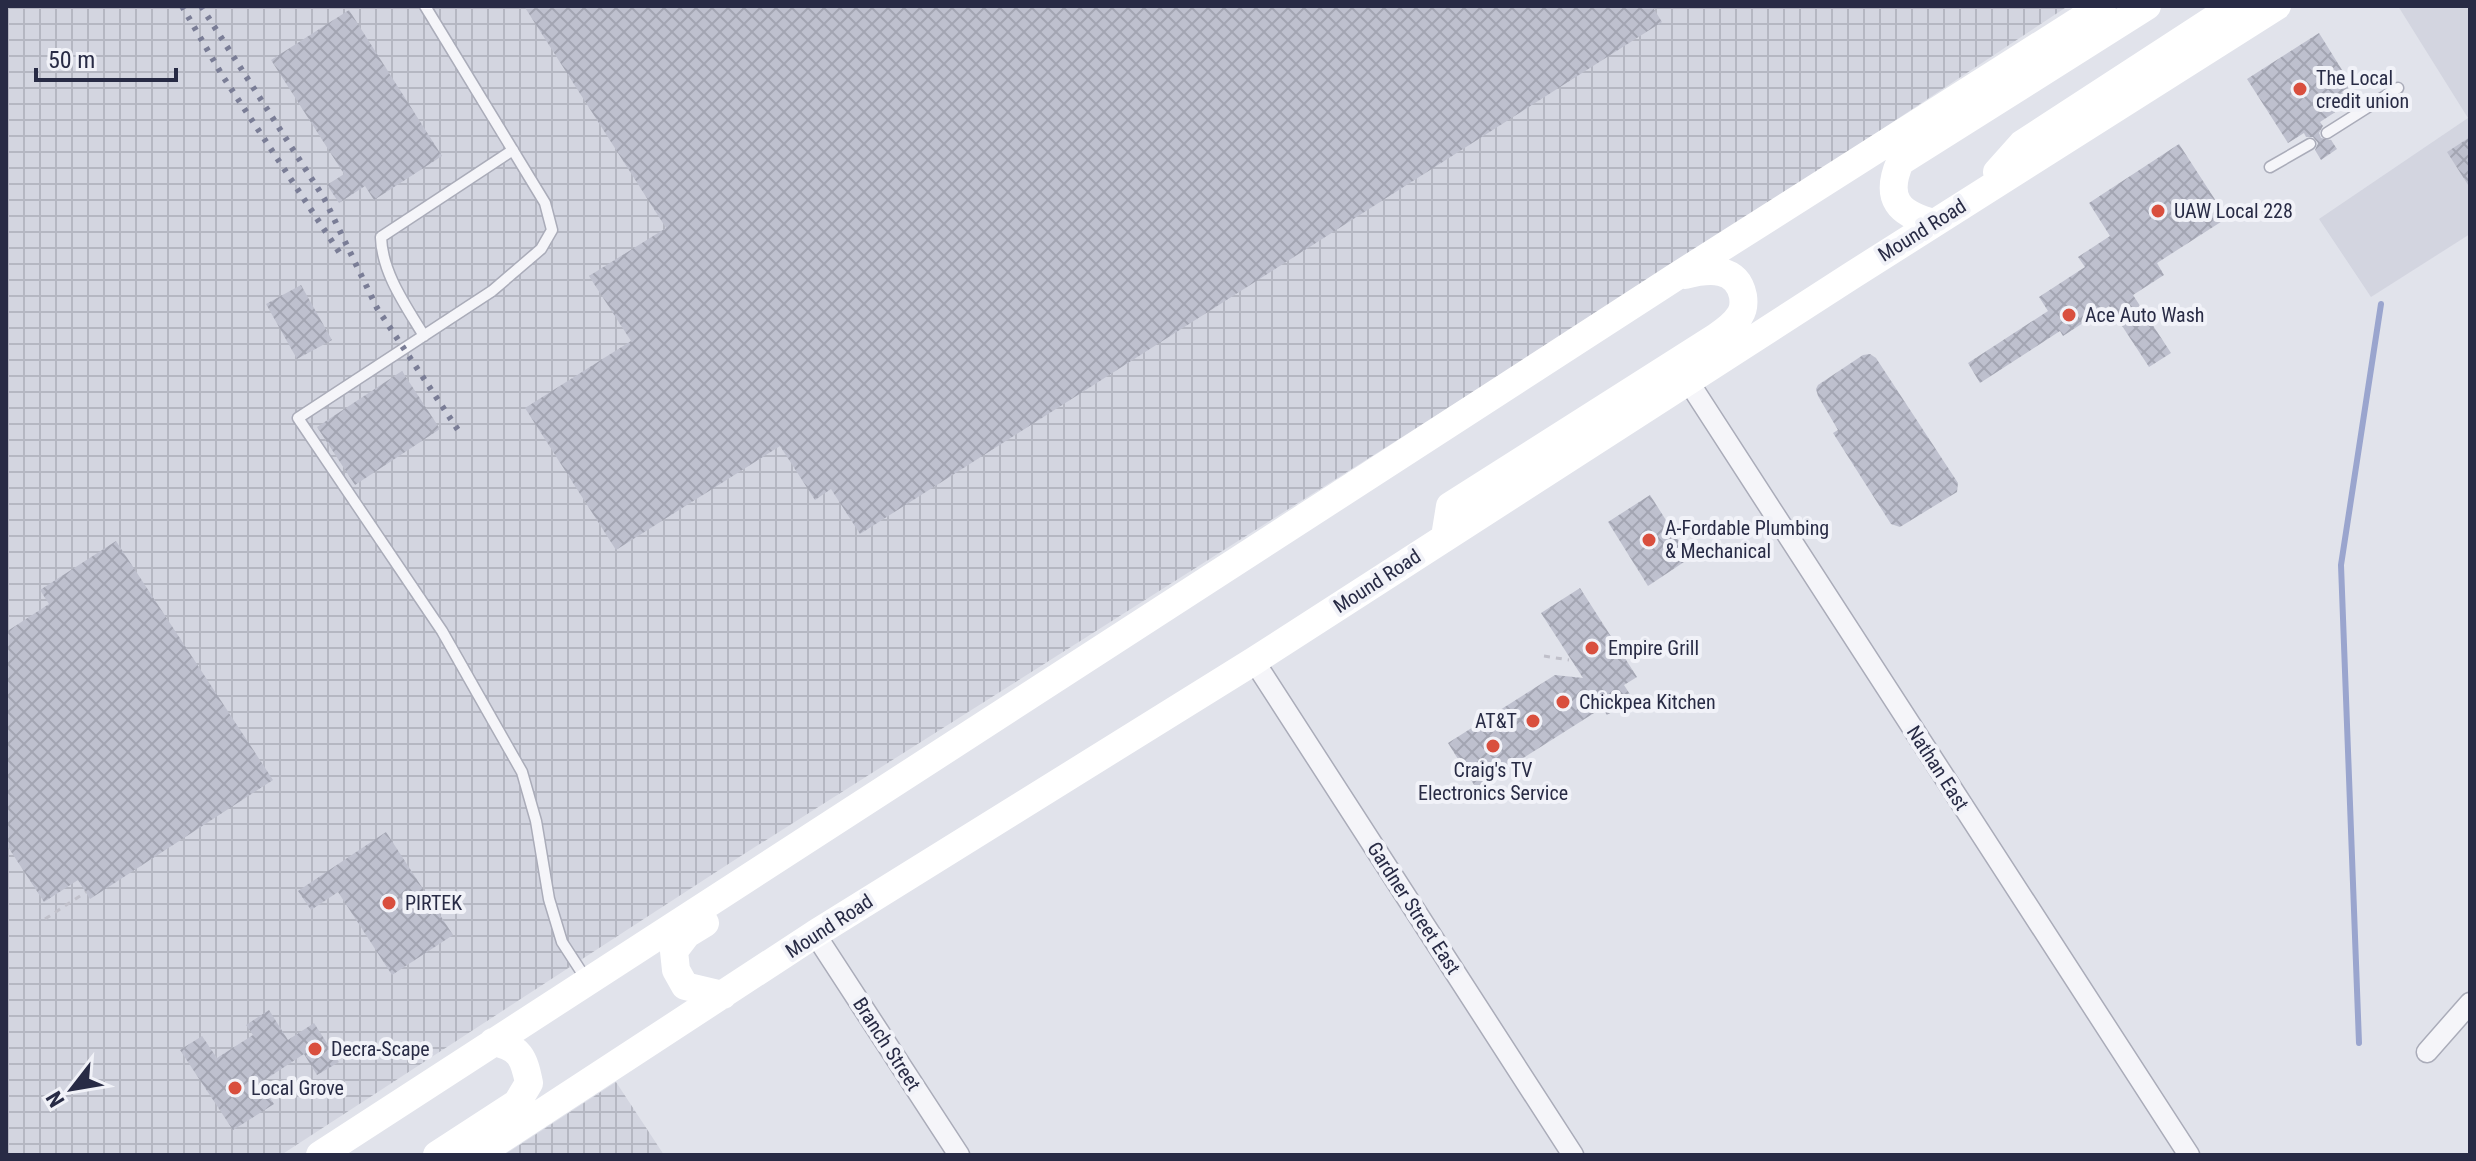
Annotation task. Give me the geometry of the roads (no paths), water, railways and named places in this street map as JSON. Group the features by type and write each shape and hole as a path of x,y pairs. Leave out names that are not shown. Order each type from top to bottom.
{"main road":[{"path":"320,1155 1677,276 2102,6"},
{"path":"1934,223 1909,214 1898,204 1894,176 1900,162 2147,6"},
{"path":"1976,197 2022,144 2234,6"},
{"name":"Mound Road","path":"477,1155 815,934 1254,661 2277,6"},
{"path":"1445,537 1450,506 1734,324 1742,312 1744,301 1740,287 1732,276 1707,270 1677,276"},
{"path":"723,995 685,986 676,970 674,951 687,934 953,766 1016,706"},
{"path":"437,1155 517,1103 529,1083 525,1063 517,1051 493,1042"}],"street":[{"name":"Nathan East","path":"1688,381 2189,1155"},
{"name":"Gardner Street East","path":"1254,661 1573,1155"},
{"name":"Branch Street","path":"815,934 959,1155"},
{"path":"2427,1052 2470,1003"}],"lane":[{"path":"425,6 545,203 552,230 541,249 492,291 298,418 442,631 522,772 536,821 549,899 562,942 587,981"},
{"path":"2327,133 2398,88"},
{"path":"2270,167 2310,144"},
{"path":"424,336 390,277 381,253 381,237 513,150"}],"waterway":[{"path":"2359,1043 2341,565 2381,304"}],"railway":[{"path":"182,6 222,75 343,258"},
{"path":"201,6 324,198 377,308 458,430"}],"place":[{"name":"The Local credit union","path":"2300,89"},
{"name":"UAW Local 228","path":"2158,211"},
{"name":"Ace Auto Wash","path":"2069,315"},
{"name":"A-Fordable Plumbing & Mechanical","path":"1649,540"},
{"name":"Empire Grill","path":"1592,648"},
{"name":"Chickpea Kitchen","path":"1563,702"},
{"name":"AT&T","path":"1533,721"},
{"name":"Craig's TV Electronics Service","path":"1493,746"},
{"name":"PIRTEK","path":"389,903"},
{"name":"Decra-Scape","path":"315,1049"},
{"name":"Local Grove","path":"235,1088"}]}
